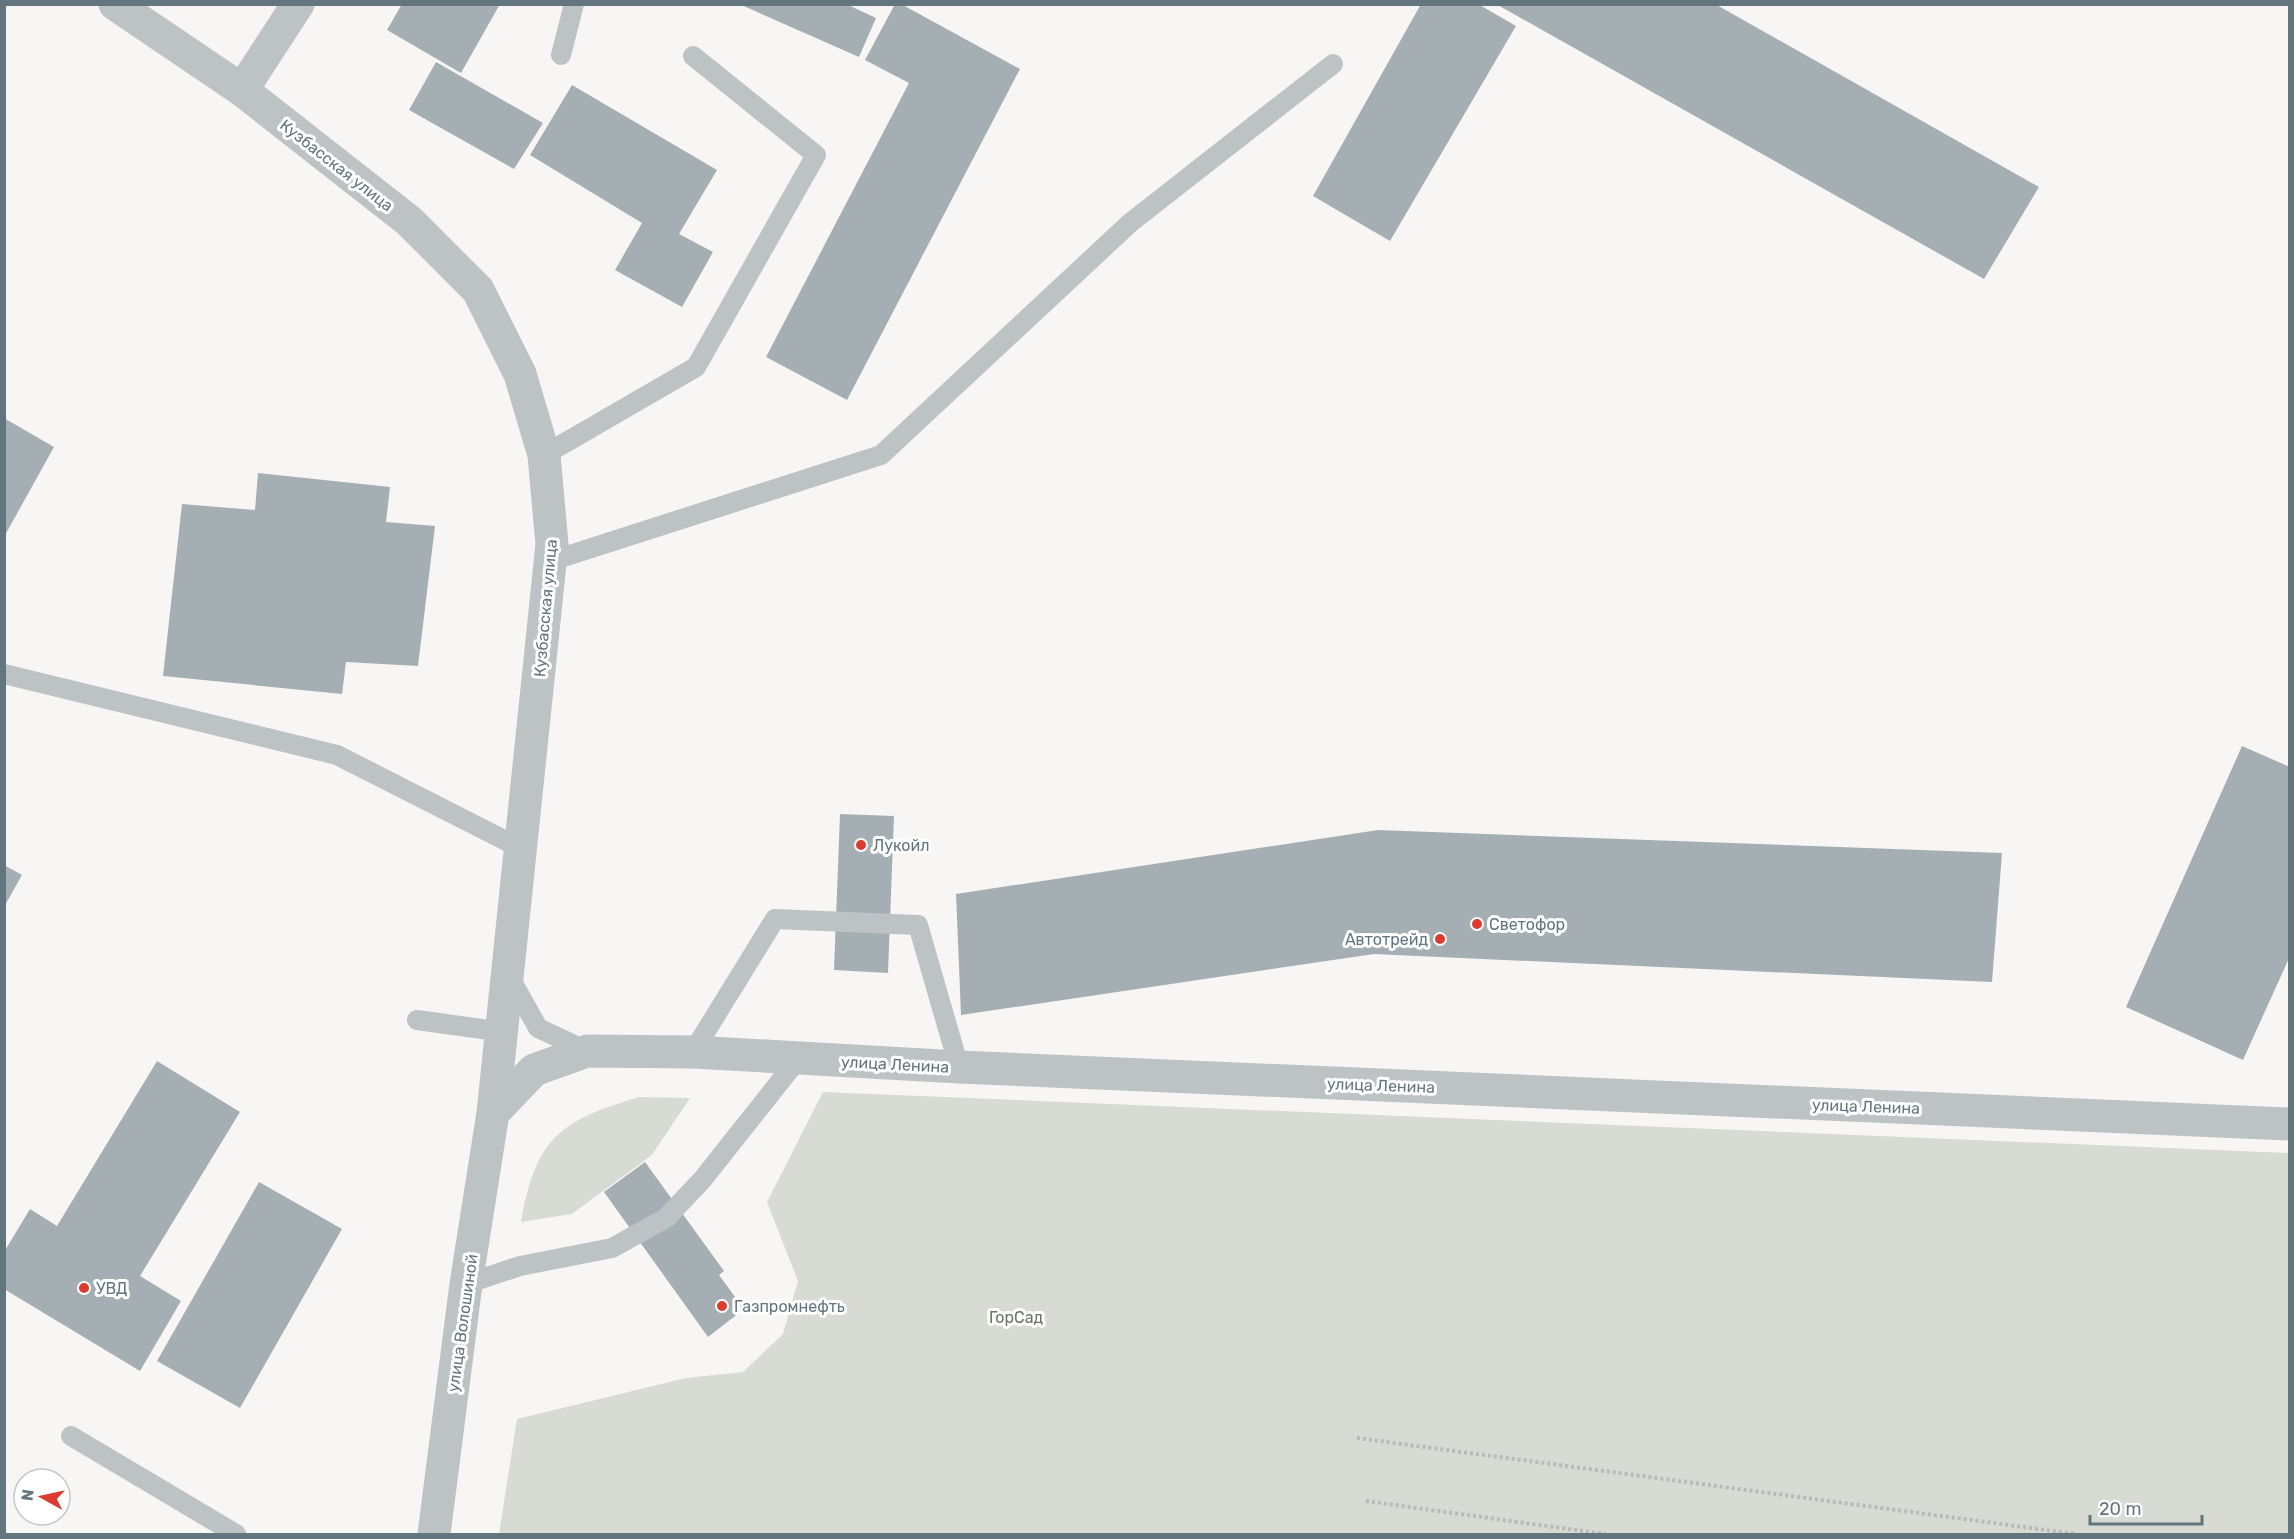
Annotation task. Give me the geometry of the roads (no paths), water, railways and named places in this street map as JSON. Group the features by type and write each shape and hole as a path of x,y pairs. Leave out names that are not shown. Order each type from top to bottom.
{"street":[{"name":"Кузбасская улица","path":"115,4 242,90 409,221 478,290 520,374 544,455 552,544 504,1032 493,1113"},
{"path":"242,90 298,4"},
{"name":"улица Ленина","path":"493,1113 534,1070 586,1052 693,1052 959,1067 2289,1124"},
{"name":"улица Волошиной","path":"434,1534 466,1284 493,1113"}],"lane":[{"path":"561,55 574,4"},
{"path":"544,455 696,367 816,155 693,56"},
{"path":"551,561 881,455 1130,223 1333,64"},
{"path":"4,674 337,755 522,849"},
{"path":"693,1052 775,919 918,925 959,1067"},
{"path":"509,976 538,1028 586,1052"},
{"path":"417,1020 504,1032"},
{"path":"466,1284 520,1266 612,1248 666,1218 702,1180 798,1059"},
{"path":"71,1436 237,1534"}],"place":[{"name":"Лукойл","path":"861,845"},
{"name":"Светофор","path":"1477,924"},
{"name":"Автотрейд","path":"1440,939"},
{"name":"УВД","path":"84,1288"},
{"name":"Газпромнефть","path":"722,1306"}],"park label":[{"name":"ГорСад","path":"1016,1317"}]}
